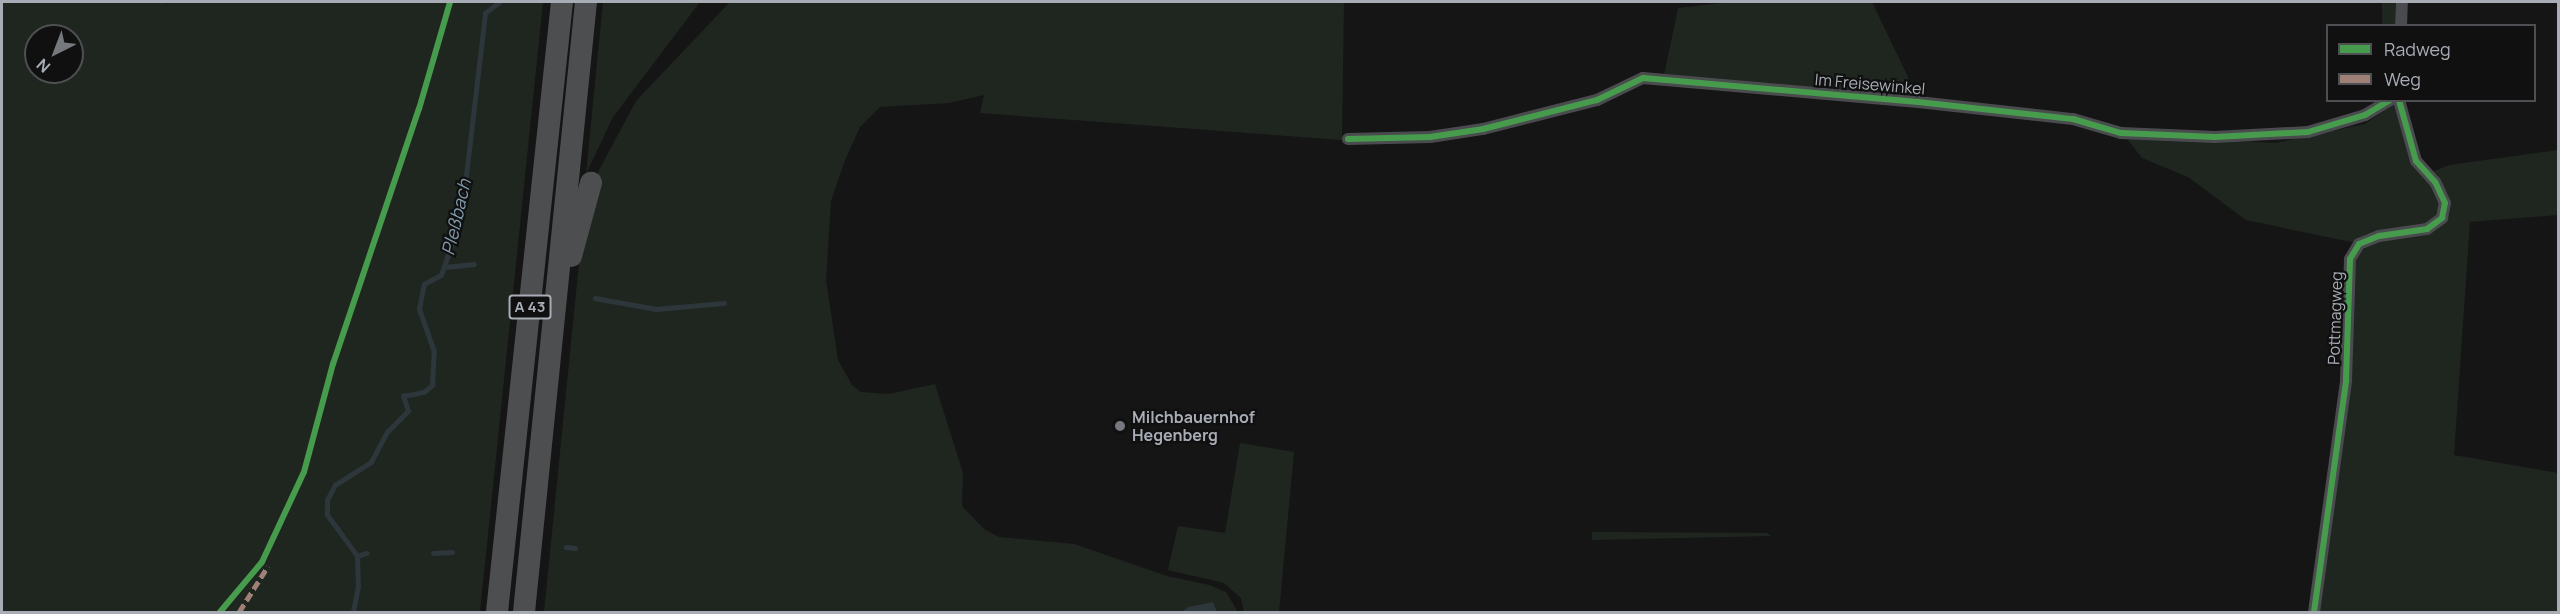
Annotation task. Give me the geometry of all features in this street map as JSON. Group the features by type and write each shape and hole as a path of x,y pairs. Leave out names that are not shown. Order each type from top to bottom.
{"highway":[{"name":"A 43","path":"497,612 562,2"},
{"name":"A 43","path":"524,612 586,2"},
{"path":"557,301 591,183"}],"street":[{"path":"2401,24 2402,2"},
{"name":"Im Freisewinkel","path":"1348,139 1430,137 1490,128 1597,100 1643,78 1918,102 2073,119 2121,133 2215,137 2308,132 2365,115 2387,102"},
{"name":"Pottmagweg","path":"2314,612 2346,380 2350,259 2359,244 2369,240 2427,229 2442,218 2445,203 2435,182 2416,161 2399,102"}],"shaded area":[{"path":"2,2 167,2 165,6 168,2 543,2 480,612 2,612"},
{"path":"603,2 700,2 613,117 586,174"},
{"path":"730,2 1456,2 1344,3 1342,140 980,113 984,95 949,103 880,107 860,127 845,160 831,201 826,280 838,360 852,385 861,392 889,394 935,384 963,473 962,506 984,529 999,537 1074,544 1167,576 1209,585 1226,592 1238,612 544,612 582,233 599,170 636,101"},
{"path":"1730,2 1872,2 1909,79 1910,96 1664,75 1678,8"},
{"path":"2382,2 2395,2 2395,24 2382,24"},
{"path":"2398,102 2422,164 2430,173 2449,165 2558,150 2558,215 2470,222 2454,455 2558,473 2558,612 2317,612 2355,266 2359,251 2370,246 2246,220 2188,177 2142,158 2124,135 2276,143 2365,124"},
{"path":"1240,443 1294,452 1279,612 1244,612 1241,598 1224,583 1168,570 1178,526 1225,533"},
{"path":"1592,532 1767,533 1771,536 1592,540"},
{"path":"1213,602 1217,612 1182,612 1188,607"}],"waterway":[{"name":"Pleßbach","path":"353,612 358,587 357,556 327,515 327,500 335,485 371,462 387,432 408,411 403,396 424,392 432,385 434,352 419,309 424,284 441,275 455,235 463,201 485,13 499,2"},
{"path":"445,267 474,264"},
{"path":"595,298 656,309 724,303"},
{"path":"566,547 575,548"},
{"path":"433,553 452,552"},
{"path":"357,556 367,553"}],"marked path":[{"path":"239,612 268,566"}],"cycle path":[{"path":"220,612 262,562 304,472 333,364 419,109 450,2"},
{"path":"1348,139 1430,137 1483,129 1597,100 1643,78 1918,102 2073,119 2121,133 2215,137 2308,132 2365,115 2387,102"},
{"path":"2314,612 2346,380 2350,259 2359,244 2379,236 2427,229 2442,218 2445,203 2435,182 2416,161 2400,102"}],"place":[{"name":"Milchbauernhof Hegenberg","path":"1120,426"}]}
